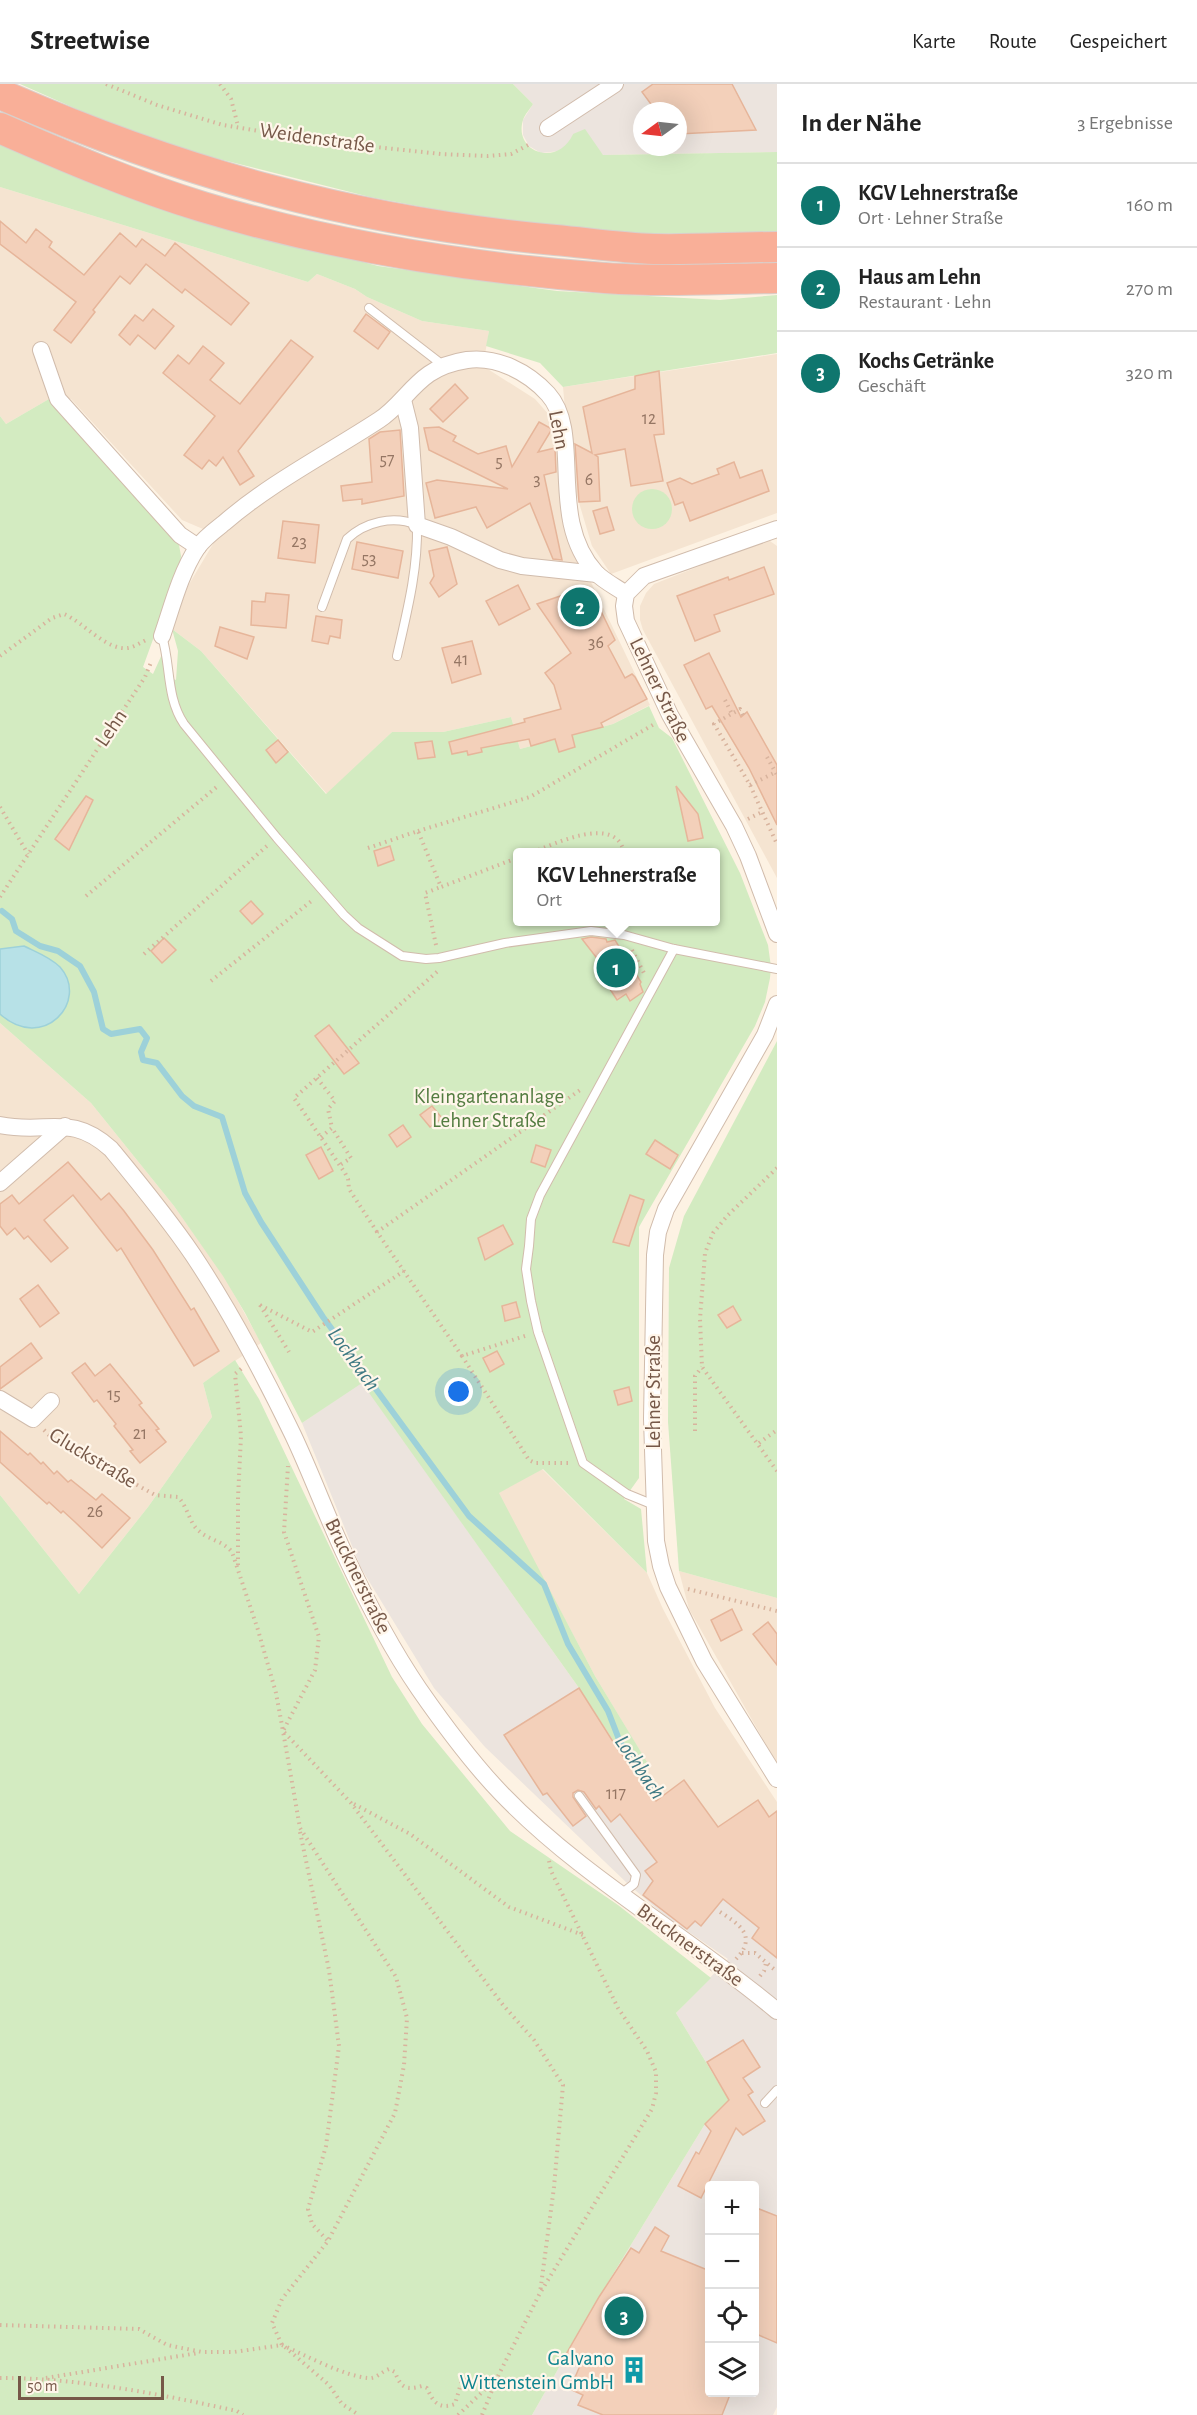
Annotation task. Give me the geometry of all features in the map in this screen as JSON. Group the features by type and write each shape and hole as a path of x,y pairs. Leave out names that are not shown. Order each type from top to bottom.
{"highway":[{"path":"0,94 65,123 198,170 375,216 523,237 653,249 777,247"},
{"path":"0,128 72,160 203,207 337,241 468,264 606,278 777,278"}],"street":[{"path":"548,128 615,84"},
{"path":"41,350 58,399 180,535 198,547"},
{"name":"Lehn","path":"162,636 185,571 198,547 239,509 381,419 428,375 445,366 467,360 480,360 522,372 537,383 558,407 563,432 570,521 585,557 597,574 626,594"},
{"path":"402,400 410,428 417,525"},
{"name":"Lehn","path":"417,525 451,537 500,560 534,568 597,574"},
{"path":"626,594 644,576 777,529"},
{"name":"Lehner Straße","path":"626,594 624,606 627,621 670,715 734,825 777,934"},
{"name":"Lehner Straße","path":"777,1004 765,1035 666,1209 658,1232 655,1255 652,1408 656,1541 668,1587 704,1661 777,1779"},
{"name":"Brucknerstraße","path":"0,1125 32,1129 64,1126 81,1129 98,1137 111,1149 191,1252 253,1357 294,1437 347,1559 398,1657 476,1764 502,1794 549,1837 777,2011"},
{"path":"0,1183 64,1126"},
{"name":"Gluckstraße","path":"0,1398 33,1419 51,1401"}],"lane":[{"path":"369,308 445,366"},
{"name":"Lehn","path":"322,607 347,540 355,532 372,524 393,521 405,520 417,525"},
{"path":"397,656 416,573 417,525"},
{"path":"162,636 166,650 171,694 178,714 322,892 358,928 402,956 439,958 558,934 591,931 624,935 674,949 777,969"},
{"path":"654,1505 627,1494 584,1463 538,1332 526,1269 531,1219 540,1195 674,949"},
{"path":"579,1796 636,1875 634,1884 621,1894"},
{"path":"765,2103 777,2090"}],"path":[{"name":"Weidenstraße","path":"106,84 157,105 223,125 320,141 488,156 511,154 532,143"},
{"path":"220,84 231,99 238,126"},
{"path":"0,656 52,618 64,614 77,619 103,641 120,647 129,648 156,635 162,636"},
{"name":"Lehn","path":"0,897 145,677 162,636"},
{"path":"725,700 732,714"},
{"path":"743,715 740,709 714,724 750,785 777,844"},
{"path":"368,848 530,797 670,715"},
{"path":"750,785 776,773 767,757"},
{"path":"86,896 213,790"},
{"path":"0,807 28,854"},
{"path":"418,831 441,886"},
{"path":"544,848 577,836 604,833 619,842 622,848"},
{"path":"144,954 266,847"},
{"path":"439,958 425,893 513,859"},
{"path":"211,981 314,899"},
{"path":"624,935 652,989"},
{"path":"447,963 294,1098 340,1165 348,1179 349,1189 529,1460 535,1463 584,1463"},
{"path":"378,1232 607,1072"},
{"path":"317,1078 335,1101 327,1113 332,1128 351,1158 340,1165"},
{"path":"321,1137 332,1128"},
{"path":"777,1168 728,1215 713,1233 705,1253 700,1319 702,1367 777,1471"},
{"path":"288,1352 260,1305 308,1332 316,1330 335,1315 405,1271"},
{"path":"462,1356 538,1332"},
{"path":"253,1357 235,1374 241,1436 238,1568 276,1693 329,1970 339,2046 326,2146 308,2209 312,2224 328,2241"},
{"path":"695,1431 695,1376 702,1367"},
{"name":"Gluckstraße","path":"33,1419 51,1437 155,1496 178,1497 186,1507 195,1527 205,1535 226,1545 232,1552 238,1568"},
{"path":"759,1443 777,1430"},
{"path":"283,1731 315,1670 320,1637 284,1532 289,1443 294,1437"},
{"path":"680,1587 777,1611"},
{"path":"283,1731 351,1803 503,2005 534,2040 563,2085 554,2187 540,2294"},
{"path":"351,1803 410,1834 509,1907 583,1935"},
{"path":"300,1828 396,1977 407,2018 404,2065 395,2113 328,2241 282,2299 272,2323 282,2345 329,2385 342,2404 359,2415"},
{"path":"482,2415 497,2378 540,2294 652,2109 656,2093 656,2072 647,2051 618,2008 551,1871 548,1854"},
{"path":"720,1912 743,1928 746,1944 742,1953 755,1953 775,1970"},
{"path":"0,2325 139,2329 166,2345 202,2352"},
{"path":"42,2378 202,2352 234,2352 282,2345 341,2370 368,2378 376,2378 389,2368 395,2372 398,2381 404,2387 412,2390 422,2386 427,2388 434,2403 441,2406 455,2403 462,2380 466,2379 476,2384 490,2384"},
{"path":"0,2378 42,2378 158,2394 237,2411 243,2415"},
{"path":"458,2415 497,2378"}],"shaded area":[{"path":"513,84 777,84 777,152 687,154 687,102 633,102 633,154 603,155 573,134 570,142 560,151 541,153 529,146 523,135 523,120 533,104"},
{"path":"0,187 308,282 317,274 355,289 367,297 422,321 489,331 483,366 535,399 550,416 557,439 564,526 650,705 613,724 520,749 511,717 443,732 392,732 327,794 201,651 172,629 188,586 213,544 203,529 182,520 71,399 49,399 6,424 0,416"},
{"path":"777,354 777,513 611,574 592,546 571,476 563,387"},
{"path":"770,541 777,546 777,878 643,630 640,620 640,606 646,593 654,584 761,542"},
{"path":"0,1023 91,1103 174,1206 224,1276 261,1343 203,1383 212,1417 148,1507 79,1594 0,1495"},
{"path":"362,1382 579,1688 633,1771 696,1853 708,1862 777,1811 777,2407 773,2415 532,2415 599,2297 705,2124 729,2100 676,2013 728,1959 664,1915 628,1884 485,1747 434,1688 361,1568 302,1423"},
{"path":"542,1469 647,1573 663,1609 715,1708 777,1802 777,1811 708,1862 696,1853 633,1771 646,1761 595,1676 498,1493"},
{"path":"679,1571 777,1598 777,1764 689,1609"}],"green space":[{"path":"20,84 513,84 533,104 523,120 522,131 524,140 539,152 557,151 573,134 585,129 603,155 687,156 687,154 777,152 777,233 744,235 631,233 471,216 370,197 151,142"},
{"path":"0,140 151,206 378,266 557,291 720,300 777,295 777,353 563,387 540,363 486,346 489,331 422,321 367,297 355,289 317,274 308,282 0,187"},
{"name":"Kleingartenanlage Lehner Straße","path":"49,399 179,545 180,565 143,667 153,674 163,652 165,676 176,680 178,651 172,629 201,651 326,794 392,732 443,732 511,717 520,749 613,724 649,706 659,728 672,738 740,873 768,945 771,967 765,1002 755,1026 639,1227 639,1478 624,1499 641,1509 647,1573 543,1469 499,1493 595,1676 647,1762 633,1771 579,1688 362,1383 302,1423 245,1313 223,1276 174,1206 91,1103 0,1023 0,416 6,424"},
{"path":"652,489 666,495 672,509 666,523 652,529 638,523 632,509 638,495"},
{"path":"777,1041 777,1598 679,1571 668,1422 669,1268 684,1216"},
{"path":"235,1360 259,1399 392,1677 422,1724 510,1831 618,1905 711,1978 676,2013 729,2100 705,2124 599,2297 532,2415 0,2415 0,1495 79,1594 148,1507 212,1417 203,1383"}],"water":[{"path":"24,946 56,963 68,980 69,994 66,1007 57,1018 46,1025 32,1028 16,1025 0,1014 0,949"}],"building":[{"path":"653,84 732,84 756,130 687,134 687,102 649,102 642,92"},
{"path":"0,221 26,243 36,229 52,242 49,247 84,275 120,233 136,247 142,239 165,256 175,243 249,303 231,325 185,289 182,293 146,264 130,284 120,276 71,343 54,330 76,302 0,244"},
{"path":"153,309 174,326 155,349 138,335 130,345 119,335 135,315 143,321"},
{"path":"366,314 390,332 378,349 354,331"},
{"path":"291,340 313,357 238,451 254,476 240,485 223,457 216,466 209,460 202,469 184,455 215,416 163,373 178,355 189,364 203,346 224,363 210,380 240,404"},
{"path":"659,371 664,434 654,435 663,481 631,486 625,449 595,455 598,457 600,501 579,502 575,444 592,453 583,407 635,389 635,376"},
{"path":"455,384 468,398 443,422 430,409"},
{"path":"539,422 552,429 538,452 555,448 556,472 544,475 562,560 553,559 530,503 487,528 476,507 435,518 426,483 437,480 508,489 429,450 424,428 439,427 456,436 453,441 478,454 506,446 512,467"},
{"path":"400,430 404,496 362,504 362,499 343,501 341,486 372,482 369,439 380,432"},
{"path":"734,462 740,478 762,470 769,491 690,521 683,502 675,505 667,483 680,478 692,484 719,474 717,469"},
{"path":"607,507 614,530 600,534 593,511"},
{"path":"283,521 319,525 315,563 278,558"},
{"path":"357,542 403,551 398,578 352,569"},
{"path":"447,547 457,584 439,597 430,583 434,576 429,551"},
{"path":"764,567 774,594 714,615 720,631 695,641 677,596 728,577 729,580"},
{"path":"518,585 530,609 499,625 486,601"},
{"path":"266,593 289,595 286,628 251,625 252,601 265,602"},
{"path":"569,593 572,607 597,603 615,640 608,646 625,678 632,674 647,699 601,723 603,727 572,735 575,747 559,752 555,739 531,746 529,739 481,748 482,752 468,755 467,751 452,754 449,742 525,722 524,719 561,709 554,685 545,673 571,653 537,604"},
{"path":"316,616 342,620 340,638 330,636 328,644 312,641"},
{"path":"220,627 254,637 247,659 215,646"},
{"path":"472,641 481,674 452,683 442,648"},
{"path":"709,653 741,717 747,712 777,765 777,825 749,768 712,706 706,709 684,665"},
{"path":"278,740 288,752 276,763 266,750"},
{"path":"432,741 435,757 418,759 415,743"},
{"path":"676,786 698,814 703,838 688,841"},
{"path":"86,796 93,800 69,850 55,839"},
{"path":"390,846 394,860 378,866 374,851"},
{"path":"251,901 263,914 252,924 240,911"},
{"path":"591,937 606,939 607,942 615,940 641,982 643,992 630,1001 626,994 617,1000 597,969 603,966 582,939"},
{"path":"164,938 176,950 162,963 151,951"},
{"path":"329,1025 359,1063 344,1074 315,1036"},
{"path":"432,1106 442,1118 430,1127 420,1115"},
{"path":"403,1125 411,1137 397,1147 389,1135"},
{"path":"655,1140 678,1155 670,1169 646,1154"},
{"path":"536,1145 551,1150 545,1167 531,1162"},
{"path":"321,1147 333,1171 319,1179 306,1155"},
{"path":"68,1162 101,1200 109,1193 124,1211 153,1250 191,1310 194,1308 219,1351 194,1366 121,1248 117,1251 73,1195 44,1220 68,1248 51,1262 28,1236 24,1239 15,1228 7,1235 0,1226 0,1204 12,1195 19,1204"},
{"path":"630,1195 644,1200 629,1246 613,1242"},
{"path":"503,1225 513,1244 485,1260 478,1238"},
{"path":"38,1285 59,1313 40,1327 20,1299"},
{"path":"516,1302 520,1317 505,1321 502,1306"},
{"path":"733,1306 741,1320 727,1328 718,1315"},
{"path":"31,1343 42,1358 0,1389 0,1367"},
{"path":"497,1351 504,1364 490,1372 483,1358"},
{"path":"85,1363 95,1376 110,1364 142,1403 139,1405 159,1429 156,1430 166,1442 140,1463 114,1426 116,1424 97,1400 94,1402 72,1373"},
{"path":"629,1387 632,1401 618,1405 614,1391"},
{"path":"0,1431 28,1455 30,1453 41,1464 43,1462 54,1474 57,1471 68,1482 71,1480 96,1500 102,1494 130,1518 102,1548 63,1511 61,1513 49,1502 47,1504 0,1462"},
{"path":"732,1609 742,1630 721,1641 711,1620"},
{"path":"768,1622 777,1634 777,1665 753,1634"},
{"path":"579,1688 617,1748 656,1801 684,1780 718,1827 758,1800 769,1817 777,1811 777,1958 752,1938 759,1928 723,1899 701,1926 695,1921 687,1929 643,1895 653,1881 645,1871 657,1862 620,1814 611,1822 599,1806 596,1809 584,1792 578,1790 573,1793 573,1797 586,1816 573,1826 547,1793 543,1795 504,1735"},
{"path":"743,2040 760,2067 743,2078 753,2092 748,2095 765,2121 743,2135 736,2128 710,2181 705,2181 705,2190 701,2198 678,2186 696,2152 699,2154 711,2131 705,2124 729,2100 707,2062"},
{"path":"759,2209 777,2216 777,2343 759,2335"},
{"path":"655,2227 669,2236 661,2251 705,2269 705,2397 729,2397 722,2415 603,2415 578,2405 583,2395 570,2389 582,2361 565,2356 631,2248 639,2253"}],"waterway":[{"name":"Lochbach","path":"2,911 12,919 16,931 40,946 58,951 80,966 94,992 103,1029 111,1034 140,1029 147,1038 141,1052 143,1060 157,1063 182,1096 194,1106 222,1117 245,1193 261,1222 323,1317 469,1516 544,1584 568,1644 608,1711 620,1742 663,1803"}],"place":[{"name":"Haus am Lehn","path":"580,607"},
{"name":"KGV Lehnerstraße","path":"616,968"},
{"name":"Kochs Getränke","path":"624,2316"},
{"name":"Galvano Wittenstein GmbH","path":"634,2370"}]}
